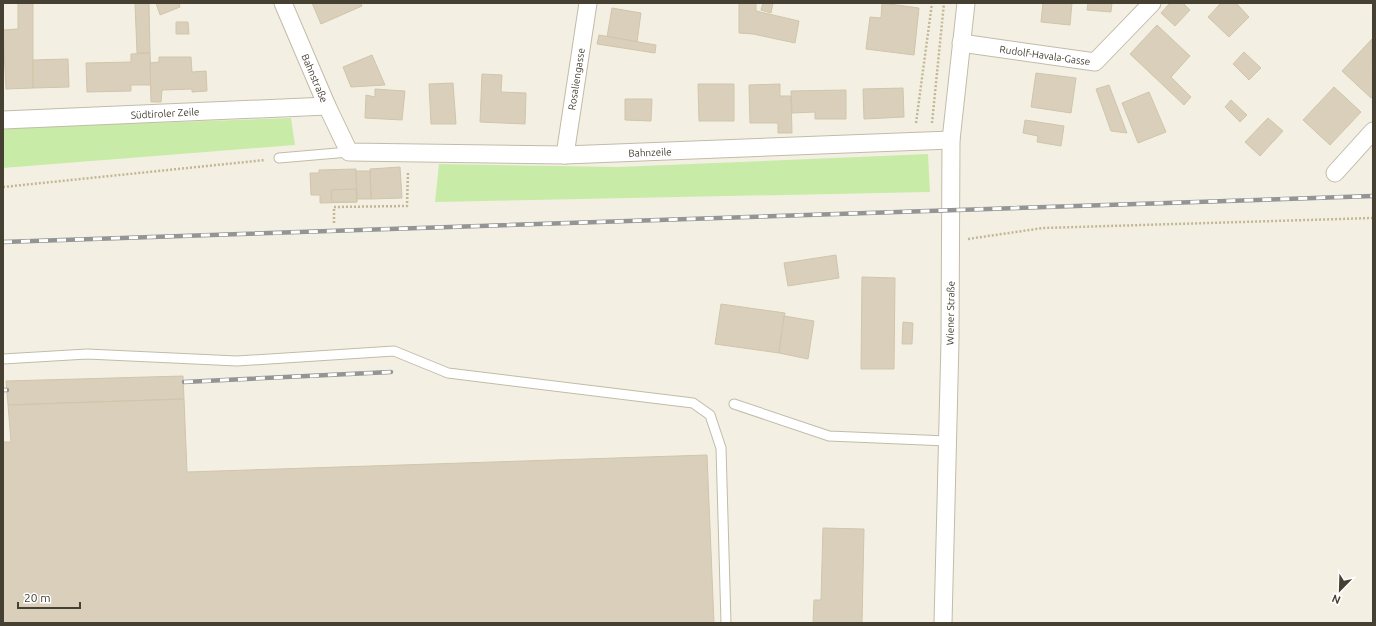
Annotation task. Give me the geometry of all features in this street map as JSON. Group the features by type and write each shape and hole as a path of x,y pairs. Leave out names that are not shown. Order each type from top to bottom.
{"street":[{"name":"Bahnstraße","path":"283,3 327,106 349,152"},
{"name":"Rosaliengasse","path":"565,155 588,3"},
{"name":"Wiener Straße","path":"943,623 951,241 951,140 966,3"},
{"name":"Rudolf-Havala-Gasse","path":"961,44 1095,62 1152,3"},
{"name":"Südtiroler Zeile","path":"3,120 327,106"},
{"path":"1335,173 1373,132"},
{"name":"Bahnzeile","path":"349,152 565,155 951,140"}],"lane":[{"path":"279,158 349,152"},
{"path":"3,359 87,354 237,361 394,351 448,373 693,404 710,415 721,448 726,623"},
{"path":"734,404 829,436 947,442"}],"path":[{"path":"922,142 932,3"},
{"path":"922,142 944,3"},
{"path":"334,223 334,207 407,206 409,152"},
{"path":"3,187 279,158"},
{"path":"951,241 1042,228 1373,218"}],"green space":[{"path":"291,118 295,145 3,168 3,128"},
{"path":"928,154 930,192 435,202 439,164 618,167"}],"building":[{"path":"18,3 33,3 33,88 6,89 3,30 18,29"},
{"path":"135,3 149,3 150,53 137,53"},
{"path":"156,3 179,3 180,7 160,15"},
{"path":"312,3 361,3 362,6 321,24"},
{"path":"739,3 756,3 756,11 799,21 795,43 753,34 739,33"},
{"path":"763,3 773,3 771,13 761,10"},
{"path":"882,3 919,8 914,55 866,49 870,17 881,18"},
{"path":"1043,3 1072,3 1070,25 1041,22"},
{"path":"1088,3 1112,3 1111,12 1087,10"},
{"path":"1170,3 1183,3 1190,10 1175,26 1161,13"},
{"path":"1221,3 1236,3 1249,17 1229,37 1208,17"},
{"path":"612,8 641,13 637,42 607,37"},
{"path":"176,22 188,22 189,34 176,34"},
{"path":"1157,25 1190,56 1171,77 1191,97 1184,105 1130,54"},
{"path":"599,35 656,45 655,53 597,44"},
{"path":"1372,39 1373,97 1371,98 1342,71"},
{"path":"1244,52 1261,68 1249,80 1233,64"},
{"path":"150,53 151,85 131,85 131,91 87,92 86,63 131,62 131,54"},
{"path":"372,55 385,85 351,87 343,67"},
{"path":"159,57 191,57 192,72 206,71 207,91 192,92 192,89 162,90 161,102 151,102 150,63 159,62"},
{"path":"68,59 69,87 33,88 33,60"},
{"path":"1036,73 1076,78 1071,113 1031,107"},
{"path":"482,74 502,75 501,92 526,93 525,124 480,122"},
{"path":"453,83 456,124 431,124 429,84"},
{"path":"698,84 734,84 734,121 699,121"},
{"path":"780,84 780,96 791,96 792,133 778,133 778,123 750,123 749,85"},
{"path":"1109,85 1127,133 1111,131 1096,89"},
{"path":"1334,87 1361,112 1330,145 1303,120"},
{"path":"903,88 904,117 864,119 863,89"},
{"path":"375,89 405,91 402,120 365,118 366,95 375,97"},
{"path":"846,90 846,119 815,119 815,112 792,113 791,91"},
{"path":"1149,92 1166,132 1138,143 1122,103"},
{"path":"625,99 652,99 651,121 625,120"},
{"path":"1231,100 1247,115 1240,122 1225,107"},
{"path":"1268,118 1283,131 1260,156 1245,142"},
{"path":"1025,120 1064,126 1061,146 1037,142 1038,136 1023,133"},
{"path":"400,167 402,198 371,199 370,169"},
{"path":"356,169 357,202 320,203 320,195 311,195 310,173 319,173 319,170"},
{"path":"356,171 370,171 371,199 357,199"},
{"path":"356,189 357,202 332,202 331,190"},
{"path":"836,255 839,278 788,286 784,263"},
{"path":"862,277 895,278 894,369 861,369"},
{"path":"721,304 785,313 779,353 715,344"},
{"path":"784,316 814,321 808,359 779,353"},
{"path":"903,322 913,323 912,344 902,344"},
{"path":"183,376 184,399 8,405 6,381"},
{"path":"184,399 187,472 707,455 714,623 3,623 3,442 11,442 8,405"},
{"path":"823,528 864,529 862,623 813,623 814,600 821,600"}],"railway":[{"path":"3,242 1373,196"},
{"path":"184,382 391,372"}]}
